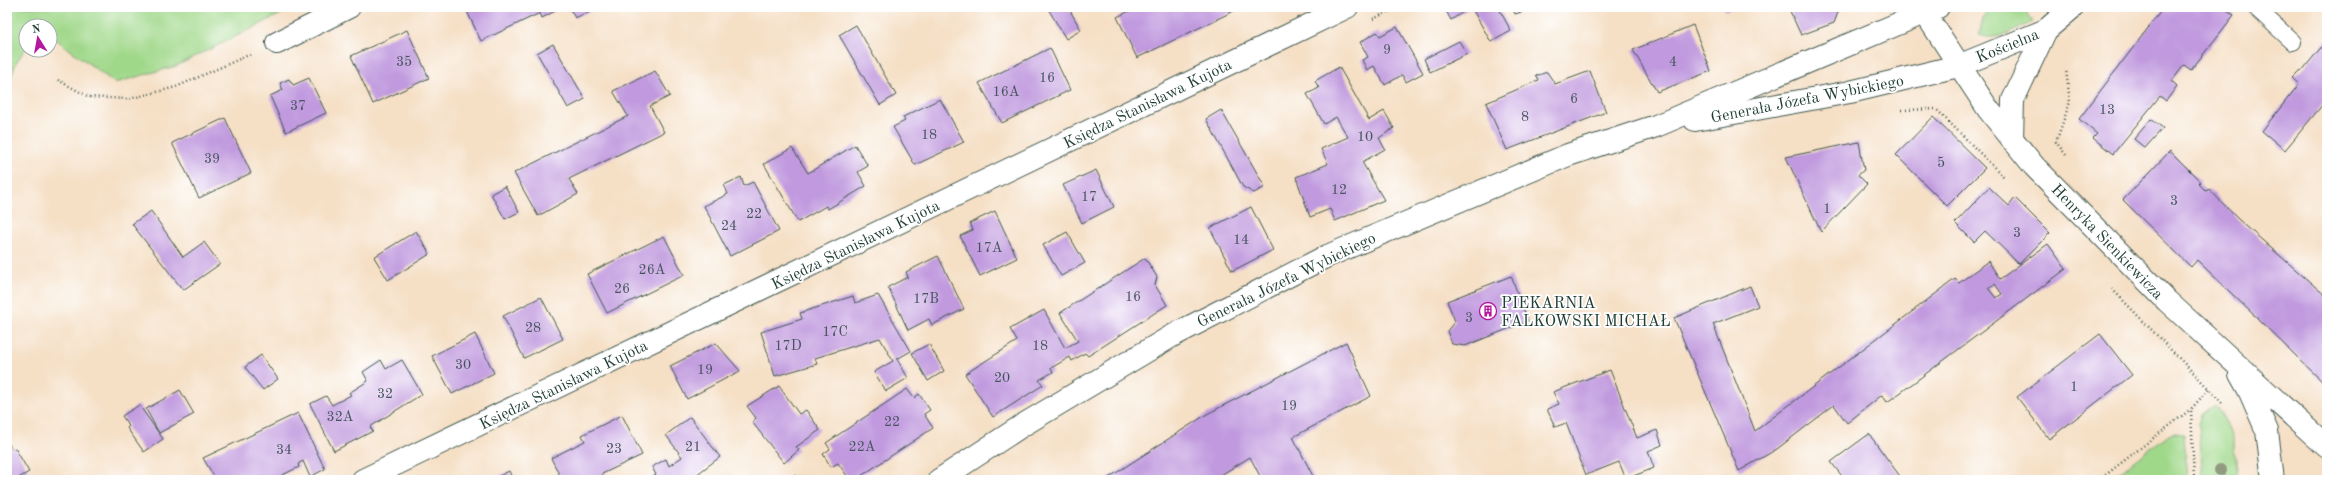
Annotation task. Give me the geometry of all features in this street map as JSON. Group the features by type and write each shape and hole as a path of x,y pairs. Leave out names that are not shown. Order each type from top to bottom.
{"street":[{"path":"277,42 349,7"},
{"name":"Księdza Stanisława Kujota","path":"363,480 1346,7"},
{"name":"Kościelna","path":"1958,66 2046,30 2073,7"},
{"name":"Henryka Sienkiewicza","path":"1928,9 1958,66 2012,140 2034,166 2131,265 2231,360 2327,447"},
{"name":"Generała Józefa Wybickiego","path":"939,480 1023,425 1172,336 1325,257 1568,155 1656,126 1928,9"},
{"path":"2012,140 2013,100 2046,30"},
{"name":"Generała Józefa Wybickiego","path":"1656,126 1876,86 1958,66"},
{"path":"2231,360 2249,390 2267,431 2273,480"}],"lane":[{"path":"2255,7 2293,42"}],"path":[{"path":"58,80 89,97 129,99 176,87 277,42"},
{"path":"2066,70 2070,102 2056,142 2069,160"},
{"path":"1876,86 1894,109 1910,111 1936,109 2009,182"},
{"path":"2109,285 2226,407"},
{"path":"2099,480 2191,409 2209,389"},
{"path":"2191,409 2194,480"}],"green space":[{"path":"7,7 295,7 176,66 115,83 58,41 58,18 18,18 19,58 7,87"},
{"path":"1992,7 2024,7 2033,22 2000,36 1986,37 1979,35 1983,19"},
{"path":"2215,406 2230,432 2235,451 2238,480 2202,480 2198,424 2201,415"},
{"path":"2174,433 2184,434 2187,480 2109,480 2165,437"}],"building":[{"path":"465,7 553,7 555,11 542,18 540,13 481,41"},
{"path":"569,7 599,7 575,18"},
{"path":"1047,7 1068,7 1081,30 1066,39"},
{"path":"1138,7 1242,7 1137,58 1117,17"},
{"path":"1444,7 1471,7 1451,20"},
{"path":"1471,7 1498,7 1511,31 1491,42"},
{"path":"1512,7 1537,7 1515,14"},
{"path":"1723,7 1733,7 1725,11"},
{"path":"1788,7 1840,7 1834,23 1801,35"},
{"path":"2164,7 2223,7 2234,15 2191,70 2184,65 2172,81 2177,86 2166,101 2160,96 2113,154 2093,138 2097,134 2079,119"},
{"path":"856,25 896,95 880,105 839,35"},
{"path":"1693,25 1711,71 1657,92 1633,50"},
{"path":"1397,27 1423,73 1406,82 1402,75 1385,85 1374,66 1367,70 1362,60 1368,57 1360,42 1377,32 1380,36"},
{"path":"407,30 429,78 373,104 351,56"},
{"path":"2327,40 2327,103 2324,103 2285,150 2262,131 2299,84 2292,78 2299,71 2301,72"},
{"path":"1459,41 1467,54 1430,72 1424,59"},
{"path":"553,44 585,99 568,108 537,53"},
{"path":"1050,48 1070,90 1002,123 979,83"},
{"path":"1339,67 1369,120 1384,111 1394,128 1379,138 1385,149 1362,162 1384,200 1335,221 1330,209 1310,217 1296,177 1328,164 1321,149 1348,137 1336,117 1324,124 1307,94 1319,88 1315,81"},
{"path":"655,71 670,96 650,106 664,132 569,179 578,194 538,216 514,173 628,116 613,91"},
{"path":"1590,71 1606,112 1507,150 1486,103 1539,80 1536,76 1547,72 1555,84"},
{"path":"309,78 326,113 286,132 270,96 283,90 280,83 289,79 293,85"},
{"path":"940,99 964,142 915,165 893,127 905,121 903,117"},
{"path":"1221,110 1265,187 1254,193 1243,187 1206,119"},
{"path":"1933,117 1985,168 1947,206 1896,155"},
{"path":"225,118 251,173 199,198 172,143"},
{"path":"2151,119 2163,128 2145,148 2134,139"},
{"path":"1859,142 1864,170 1858,175 1867,184 1821,232 1786,157"},
{"path":"855,145 868,166 858,172 866,186 828,209 826,206 798,222 764,164 792,148 808,173"},
{"path":"2170,151 2201,182 2199,184 2206,191 2209,189 2238,219 2327,297 2327,386 2197,260 2191,267 2123,200"},
{"path":"1096,170 1114,207 1082,223 1063,185"},
{"path":"741,177 744,186 753,182 779,231 730,256 704,206 728,194 724,185"},
{"path":"505,186 519,212 505,219 491,194"},
{"path":"1989,187 2009,206 2015,198 2050,233 2019,264 1985,231 1974,242 1955,223"},
{"path":"1251,207 1273,250 1232,271 1210,228"},
{"path":"151,211 183,257 204,242 220,264 183,290 132,224"},
{"path":"995,211 1017,258 980,276 960,236 973,230 970,223"},
{"path":"416,231 430,254 388,280 374,257"},
{"path":"1067,232 1085,263 1061,276 1043,245"},
{"path":"664,236 684,275 607,313 587,274"},
{"path":"2048,244 2066,269 1887,402 1882,395 1847,423 1834,405 1777,449 1739,471 1674,318 1750,286 1758,306 1713,324 1755,431 1955,279 1959,283 1988,261 2000,279","holes":["1995,284 2002,294 1996,298 1988,288"]},
{"path":"938,256 964,309 932,325 929,319 908,330 888,287 908,277 906,272"},
{"path":"1145,258 1157,277 1155,285 1167,305 1088,356 1085,353 1072,361 1070,357 1051,368 1053,372 1039,380 1043,385 993,417 965,374 1017,341 1010,329 1044,310 1065,348 1078,341 1060,313"},
{"name":"PIEKARNIA FALKOWSKI MICHAŁ","path":"1511,276 1528,321 1465,346 1452,344 1447,331 1455,321 1447,301"},
{"path":"878,295 911,351 897,359 908,378 886,391 874,372 893,361 880,338 815,358 817,364 775,376 761,332 802,319 800,313 853,296 855,303"},
{"path":"541,297 563,339 524,358 503,316"},
{"path":"475,334 494,373 452,394 432,356"},
{"path":"2100,334 2132,375 2049,439 2017,397"},
{"path":"1346,342 1371,396 1293,437 1315,480 1262,480 1250,457 1213,480 1105,480 1207,414"},
{"path":"716,343 740,371 687,399 670,366"},
{"path":"929,344 944,371 928,381 912,353"},
{"path":"261,355 278,379 263,390 245,367"},
{"path":"381,360 386,369 402,360 422,394 370,427 373,431 334,451 310,404 326,396 332,405 351,395 349,393 368,381 363,372"},
{"path":"1610,370 1637,438 1657,430 1662,445 1648,451 1654,468 1626,479 1619,462 1586,475 1566,423 1555,427 1547,409 1559,404 1553,392"},
{"path":"779,386 799,414 806,410 820,430 796,447 799,450 784,463 752,422 756,418 747,406"},
{"path":"907,389 914,398 919,394 930,410 924,414 933,428 855,480 850,480 838,463 831,467 823,454 830,449 826,443"},
{"path":"180,390 194,414 159,433 146,409"},
{"path":"139,405 163,439 144,452 127,428 129,426 122,416"},
{"path":"298,413 325,469 310,477 303,461 298,464 299,467 272,480 229,480 228,478 216,480 203,458"},
{"path":"622,415 642,455 602,474 604,477 599,480 562,480 551,458 585,441 582,435"},
{"path":"690,417 720,457 696,475 699,480 648,480 656,475 652,467 666,459 669,466 682,457 666,435"},
{"path":"1869,434 1902,479 1845,480 1831,462"},
{"path":"7,441 12,449 15,448 29,472 15,480 7,480"},
{"path":"509,471 513,480 491,480"},
{"path":"795,475 799,480 790,480"}],"place":[{"name":"PIEKARNIA FALKOWSKI MICHAŁ","path":"1488,311"}]}
